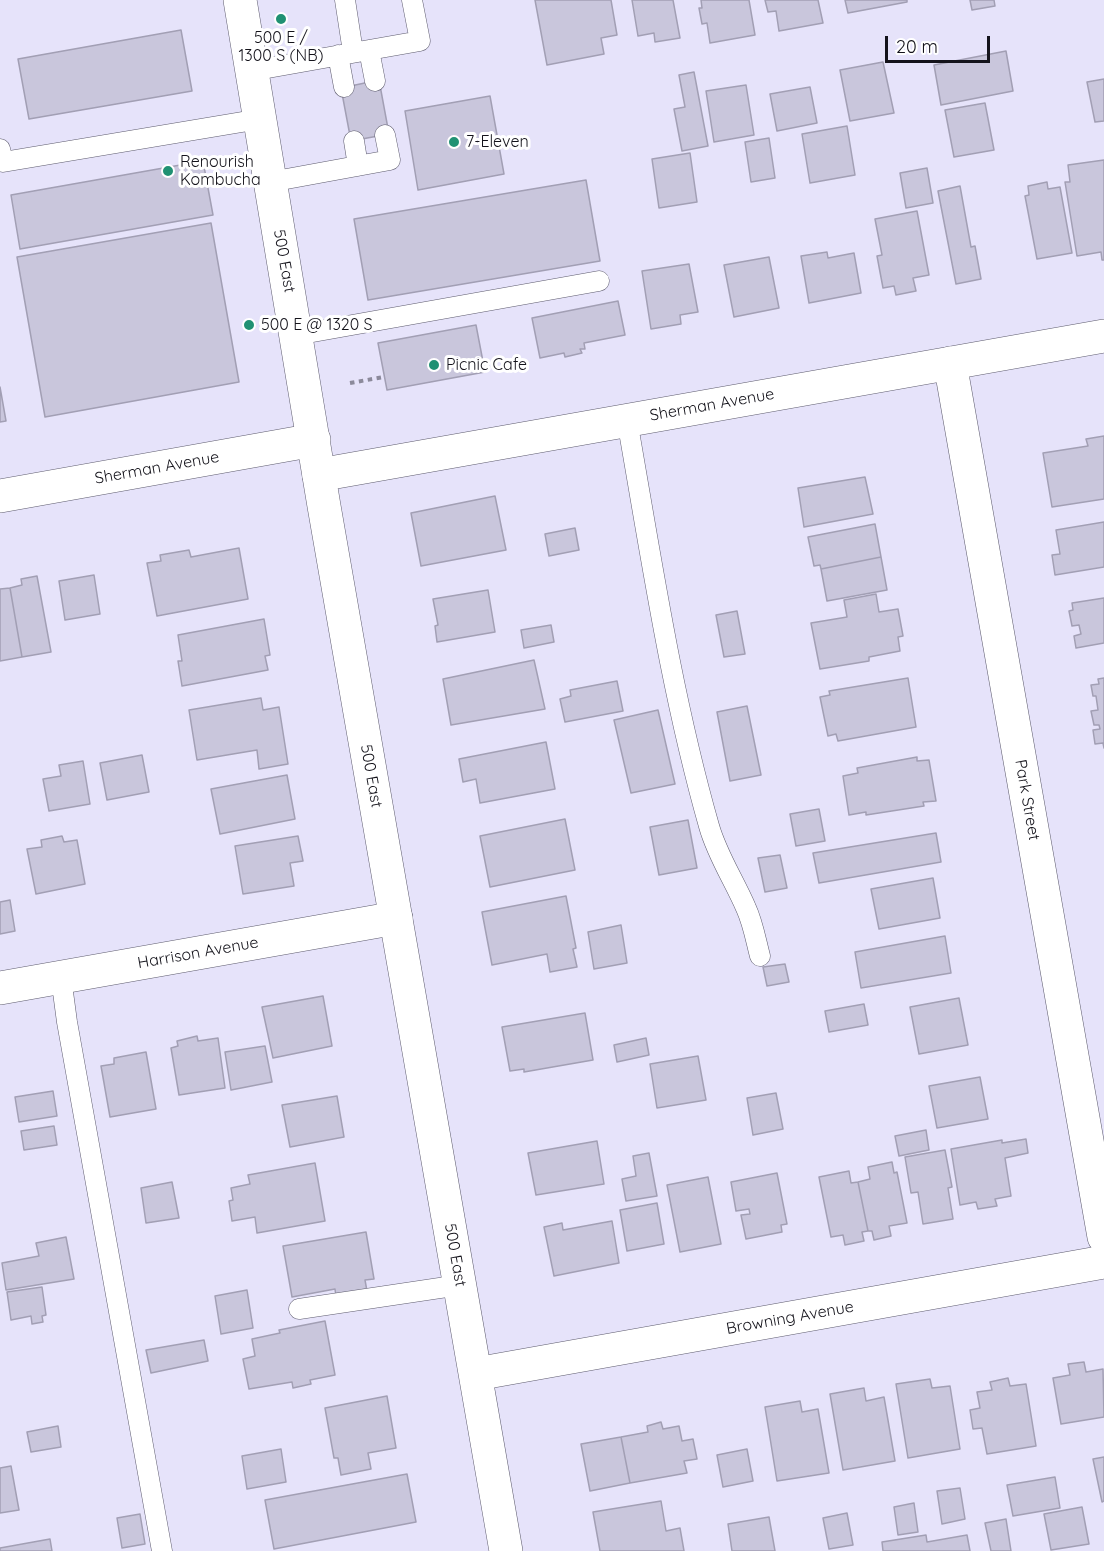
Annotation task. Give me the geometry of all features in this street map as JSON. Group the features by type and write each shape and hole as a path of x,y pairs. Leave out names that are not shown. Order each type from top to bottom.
{"street":[{"name":"500 East","path":"240,0 506,1551"},
{"name":"Sherman Avenue","path":"320,475 1104,336"},
{"name":"Park Street","path":"950,363 1104,1238"},
{"name":"Sherman Avenue","path":"0,496 314,440"},
{"name":"Harrison Avenue","path":"0,988 396,918"},
{"name":"Browning Avenue","path":"476,1374 1104,1262"}],"lane":[{"path":"344,87 354,52 345,0"},
{"path":"251,71 420,40 412,0"},
{"path":"354,52 375,81"},
{"path":"0,149 3,162 260,119"},
{"path":"270,182 390,160 385,135"},
{"path":"354,141 358,166"},
{"path":"296,335 599,281"},
{"path":"627,420 676,689 700,794 709,829 724,866 746,909 760,956"},
{"path":"61,977 75,1069 162,1551"},
{"path":"299,1309 460,1285"}],"path":[{"path":"350,383 384,377"}],"building":[{"path":"535,0 611,0 617,35 601,38 604,54 547,65"},
{"path":"632,0 673,0 680,38 655,42 654,33 638,36"},
{"path":"701,0 749,0 755,35 710,43 707,23 702,24 699,8 702,8"},
{"path":"765,0 818,0 823,23 779,31 776,11 768,12"},
{"path":"845,0 907,0 907,2 848,13"},
{"path":"970,0 994,0 995,6 972,10"},
{"path":"181,30 192,91 29,119 18,59"},
{"path":"1006,51 1013,91 941,105 934,65"},
{"path":"883,62 894,113 850,121 840,70"},
{"path":"694,72 708,146 682,151 674,109 685,107 679,75"},
{"path":"1104,79 1104,121 1095,122 1087,82"},
{"path":"379,80 389,134 351,141 341,88"},
{"path":"746,85 754,135 714,142 706,91"},
{"path":"810,87 817,123 777,131 770,94"},
{"name":"7-Eleven","path":"490,96 504,174 418,190 405,111"},
{"path":"985,103 994,150 954,157 945,110"},
{"path":"847,126 855,175 810,183 802,134"},
{"path":"769,138 775,178 751,182 745,142"},
{"path":"690,153 697,202 659,208 652,159"},
{"path":"1104,160 1104,260 1102,260 1101,252 1077,256 1065,182 1070,182 1068,165"},
{"path":"203,161 213,215 20,249 11,195"},
{"path":"927,168 933,203 906,208 900,173"},
{"path":"586,180 600,261 368,300 354,219"},
{"path":"1047,182 1048,189 1060,187 1072,253 1037,259 1025,196 1029,195 1028,186"},
{"path":"960,186 971,247 975,246 981,279 956,284 938,191"},
{"path":"917,211 929,275 913,278 916,291 896,295 894,286 883,288 877,256 882,255 875,219"},
{"path":"211,223 239,382 45,417 17,257"},
{"path":"827,252 828,258 854,253 861,293 809,303 801,256"},
{"path":"769,257 779,308 734,317 724,265"},
{"path":"689,264 698,312 680,315 681,324 651,329 642,271"},
{"path":"618,301 625,335 584,343 585,349 580,349 582,353 565,357 564,353 540,358 532,318"},
{"path":"476,325 485,372 387,390 378,343"},
{"path":"0,387 6,421 0,422"},
{"path":"1104,436 1104,499 1052,507 1043,453 1088,446 1086,439"},
{"path":"865,477 873,514 804,527 798,488"},
{"path":"495,496 506,550 421,566 411,513"},
{"path":"1104,522 1104,567 1055,575 1052,555 1060,554 1056,530"},
{"path":"875,524 881,557 821,569 820,565 814,566 808,537"},
{"path":"575,528 579,550 549,556 545,534"},
{"path":"239,548 248,599 157,616 147,563 161,561 160,555 189,550 191,557"},
{"path":"881,557 887,590 827,601 821,569"},
{"path":"94,575 100,614 65,620 59,581"},
{"path":"37,576 51,652 22,657 10,588 22,585 21,579"},
{"path":"10,588 22,657 0,661 0,589"},
{"path":"488,590 495,632 437,642 435,626 438,625 433,599"},
{"path":"876,594 879,612 898,609 903,636 898,637 900,651 869,657 869,661 820,669 811,623 847,617 844,600"},
{"path":"1104,598 1104,643 1076,648 1074,636 1081,634 1079,625 1072,626 1069,611 1073,610 1072,603"},
{"path":"737,611 745,654 724,657 716,615"},
{"path":"264,619 270,655 265,656 268,670 182,686 178,661 182,661 178,635"},
{"path":"551,625 554,642 524,648 521,630"},
{"path":"534,660 545,709 451,725 443,679"},
{"path":"908,678 916,727 838,741 836,734 828,736 820,697 830,695 829,691"},
{"path":"1104,678 1104,748 1103,743 1095,744 1093,730 1100,729 1099,725 1094,725 1091,711 1098,710 1096,696 1093,696 1091,685 1099,684 1098,679"},
{"path":"617,681 623,711 565,722 560,699 571,696 570,690"},
{"path":"261,698 263,710 279,707 288,764 259,769 257,750 197,760 189,710"},
{"path":"747,706 761,775 730,781 717,712"},
{"path":"658,710 675,784 631,793 614,720"},
{"path":"546,742 555,789 480,803 476,779 463,782 459,759"},
{"path":"142,755 149,792 107,800 100,763"},
{"path":"917,757 917,761 929,760 936,801 923,802 924,806 866,815 866,812 849,815 843,776 858,773 857,768"},
{"path":"83,761 90,804 49,811 43,779 61,776 59,765"},
{"path":"287,775 295,819 220,834 211,789"},
{"path":"819,809 825,841 796,846 790,814"},
{"path":"565,819 575,870 490,887 480,836"},
{"path":"688,820 697,868 659,875 650,827"},
{"path":"936,833 941,862 819,883 813,853"},
{"path":"62,836 64,842 77,840 85,884 36,894 27,849 42,847 41,840"},
{"path":"298,836 303,861 290,863 294,886 243,894 235,846"},
{"path":"780,855 787,888 765,892 758,858"},
{"path":"933,878 940,918 879,929 871,889"},
{"path":"566,896 576,948 573,949 577,967 550,972 547,954 492,965 482,912"},
{"path":"10,900 15,931 0,934 0,902"},
{"path":"621,925 627,963 594,969 588,932"},
{"path":"945,936 951,973 861,988 855,952"},
{"path":"785,964 789,982 767,986 763,967"},
{"path":"323,996 332,1046 273,1058 262,1007"},
{"path":"959,998 968,1045 919,1054 910,1007"},
{"path":"864,1004 868,1025 829,1032 825,1011"},
{"path":"585,1013 593,1060 524,1072 524,1069 510,1071 502,1027"},
{"path":"197,1036 198,1041 218,1038 225,1088 179,1095 171,1048 178,1046 177,1041"},
{"path":"646,1038 649,1055 617,1062 614,1045"},
{"path":"265,1046 272,1082 231,1090 225,1052"},
{"path":"146,1052 156,1109 110,1117 101,1066 114,1064 114,1058"},
{"path":"698,1056 706,1100 657,1108 650,1064"},
{"path":"980,1077 988,1119 937,1128 929,1086"},
{"path":"53,1091 57,1116 19,1122 15,1097"},
{"path":"776,1093 783,1129 753,1135 747,1098"},
{"path":"337,1096 344,1137 290,1147 282,1105"},
{"path":"54,1126 57,1145 24,1150 21,1131"},
{"path":"926,1130 929,1150 899,1156 895,1136"},
{"path":"1026,1139 1028,1153 1005,1158 1011,1196 995,1199 997,1206 978,1209 976,1202 960,1205 951,1149 1002,1140 1002,1143"},
{"path":"597,1141 604,1184 536,1195 528,1153"},
{"path":"945,1150 952,1187 948,1188 953,1219 923,1224 918,1192 911,1193 905,1157"},
{"path":"649,1153 657,1196 626,1201 622,1179 636,1176 633,1156"},
{"path":"892,1162 894,1173 897,1172 907,1223 889,1226 891,1236 874,1240 872,1231 868,1231 858,1182 870,1179 868,1167"},
{"path":"315,1163 325,1221 257,1233 255,1217 232,1221 229,1201 233,1200 231,1188 250,1184 248,1175"},
{"path":"849,1171 851,1183 858,1182 868,1231 862,1232 864,1241 845,1245 843,1235 831,1237 819,1177"},
{"path":"777,1173 787,1224 781,1225 782,1232 746,1239 741,1215 750,1214 749,1209 736,1211 731,1182"},
{"path":"708,1177 721,1244 680,1252 667,1185"},
{"path":"172,1182 179,1218 146,1223 141,1188"},
{"path":"657,1203 664,1244 627,1251 620,1210"},
{"path":"612,1221 619,1263 554,1276 544,1227 562,1223 563,1230"},
{"path":"366,1232 374,1279 365,1280 367,1291 336,1297 335,1289 292,1297 283,1246"},
{"path":"66,1237 74,1279 6,1290 2,1263 39,1256 36,1243"},
{"path":"42,1287 46,1315 42,1316 43,1322 32,1324 31,1316 11,1320 7,1292"},
{"path":"247,1290 253,1328 221,1334 215,1296"},
{"path":"325,1321 335,1375 310,1380 311,1384 293,1388 292,1382 249,1389 243,1359 255,1356 252,1339 280,1333 279,1330"},
{"path":"204,1340 208,1361 151,1373 146,1350"},
{"path":"1084,1362 1086,1372 1103,1369 1104,1417 1061,1424 1053,1378 1070,1375 1068,1364"},
{"path":"1008,1378 1010,1386 1026,1384 1036,1446 987,1454 982,1428 973,1429 970,1410 980,1408 977,1392 992,1390 990,1382"},
{"path":"930,1379 932,1388 950,1386 960,1449 908,1458 896,1384"},
{"path":"864,1388 866,1401 884,1397 895,1461 843,1470 830,1394"},
{"path":"387,1396 396,1448 368,1453 371,1469 341,1475 338,1458 334,1458 325,1408"},
{"path":"800,1401 802,1412 818,1409 829,1473 777,1481 765,1407"},
{"path":"661,1422 663,1429 679,1426 682,1441 693,1439 697,1459 684,1461 687,1473 630,1483 621,1437 648,1432 647,1426"},
{"path":"58,1426 61,1447 31,1452 27,1432"},
{"path":"621,1437 630,1483 590,1491 581,1444"},
{"path":"281,1449 286,1482 247,1489 242,1456"},
{"path":"747,1449 753,1481 723,1487 717,1455"},
{"path":"1104,1457 1104,1501 1102,1502 1093,1459"},
{"path":"11,1466 19,1510 0,1513 0,1468"},
{"path":"407,1474 416,1522 274,1549 265,1500"},
{"path":"1055,1477 1060,1508 1013,1516 1007,1485"},
{"path":"960,1488 965,1519 942,1524 937,1491"},
{"path":"661,1501 666,1531 680,1528 684,1551 600,1551 593,1512"},
{"path":"914,1503 918,1532 898,1535 894,1507"},
{"path":"1082,1507 1089,1544 1051,1550 1044,1514"},
{"path":"847,1513 853,1545 829,1549 823,1518"},
{"path":"140,1514 145,1544 122,1548 117,1518"},
{"path":"769,1517 775,1551 732,1551 728,1524"},
{"path":"1006,1519 1011,1551 991,1551 985,1523"},
{"path":"926,1535 927,1542 967,1535 970,1551 883,1551 882,1542"},
{"path":"50,1539 52,1551 0,1551 0,1548"}],"place":[{"name":"500 E / 1300 S (NB)","path":"281,19"},
{"name":"7-Eleven","path":"454,142"},
{"name":"Renourish Kombucha","path":"168,171"},
{"name":"500 E @ 1320 S","path":"249,325"},
{"name":"Picnic Cafe","path":"434,365"}]}
